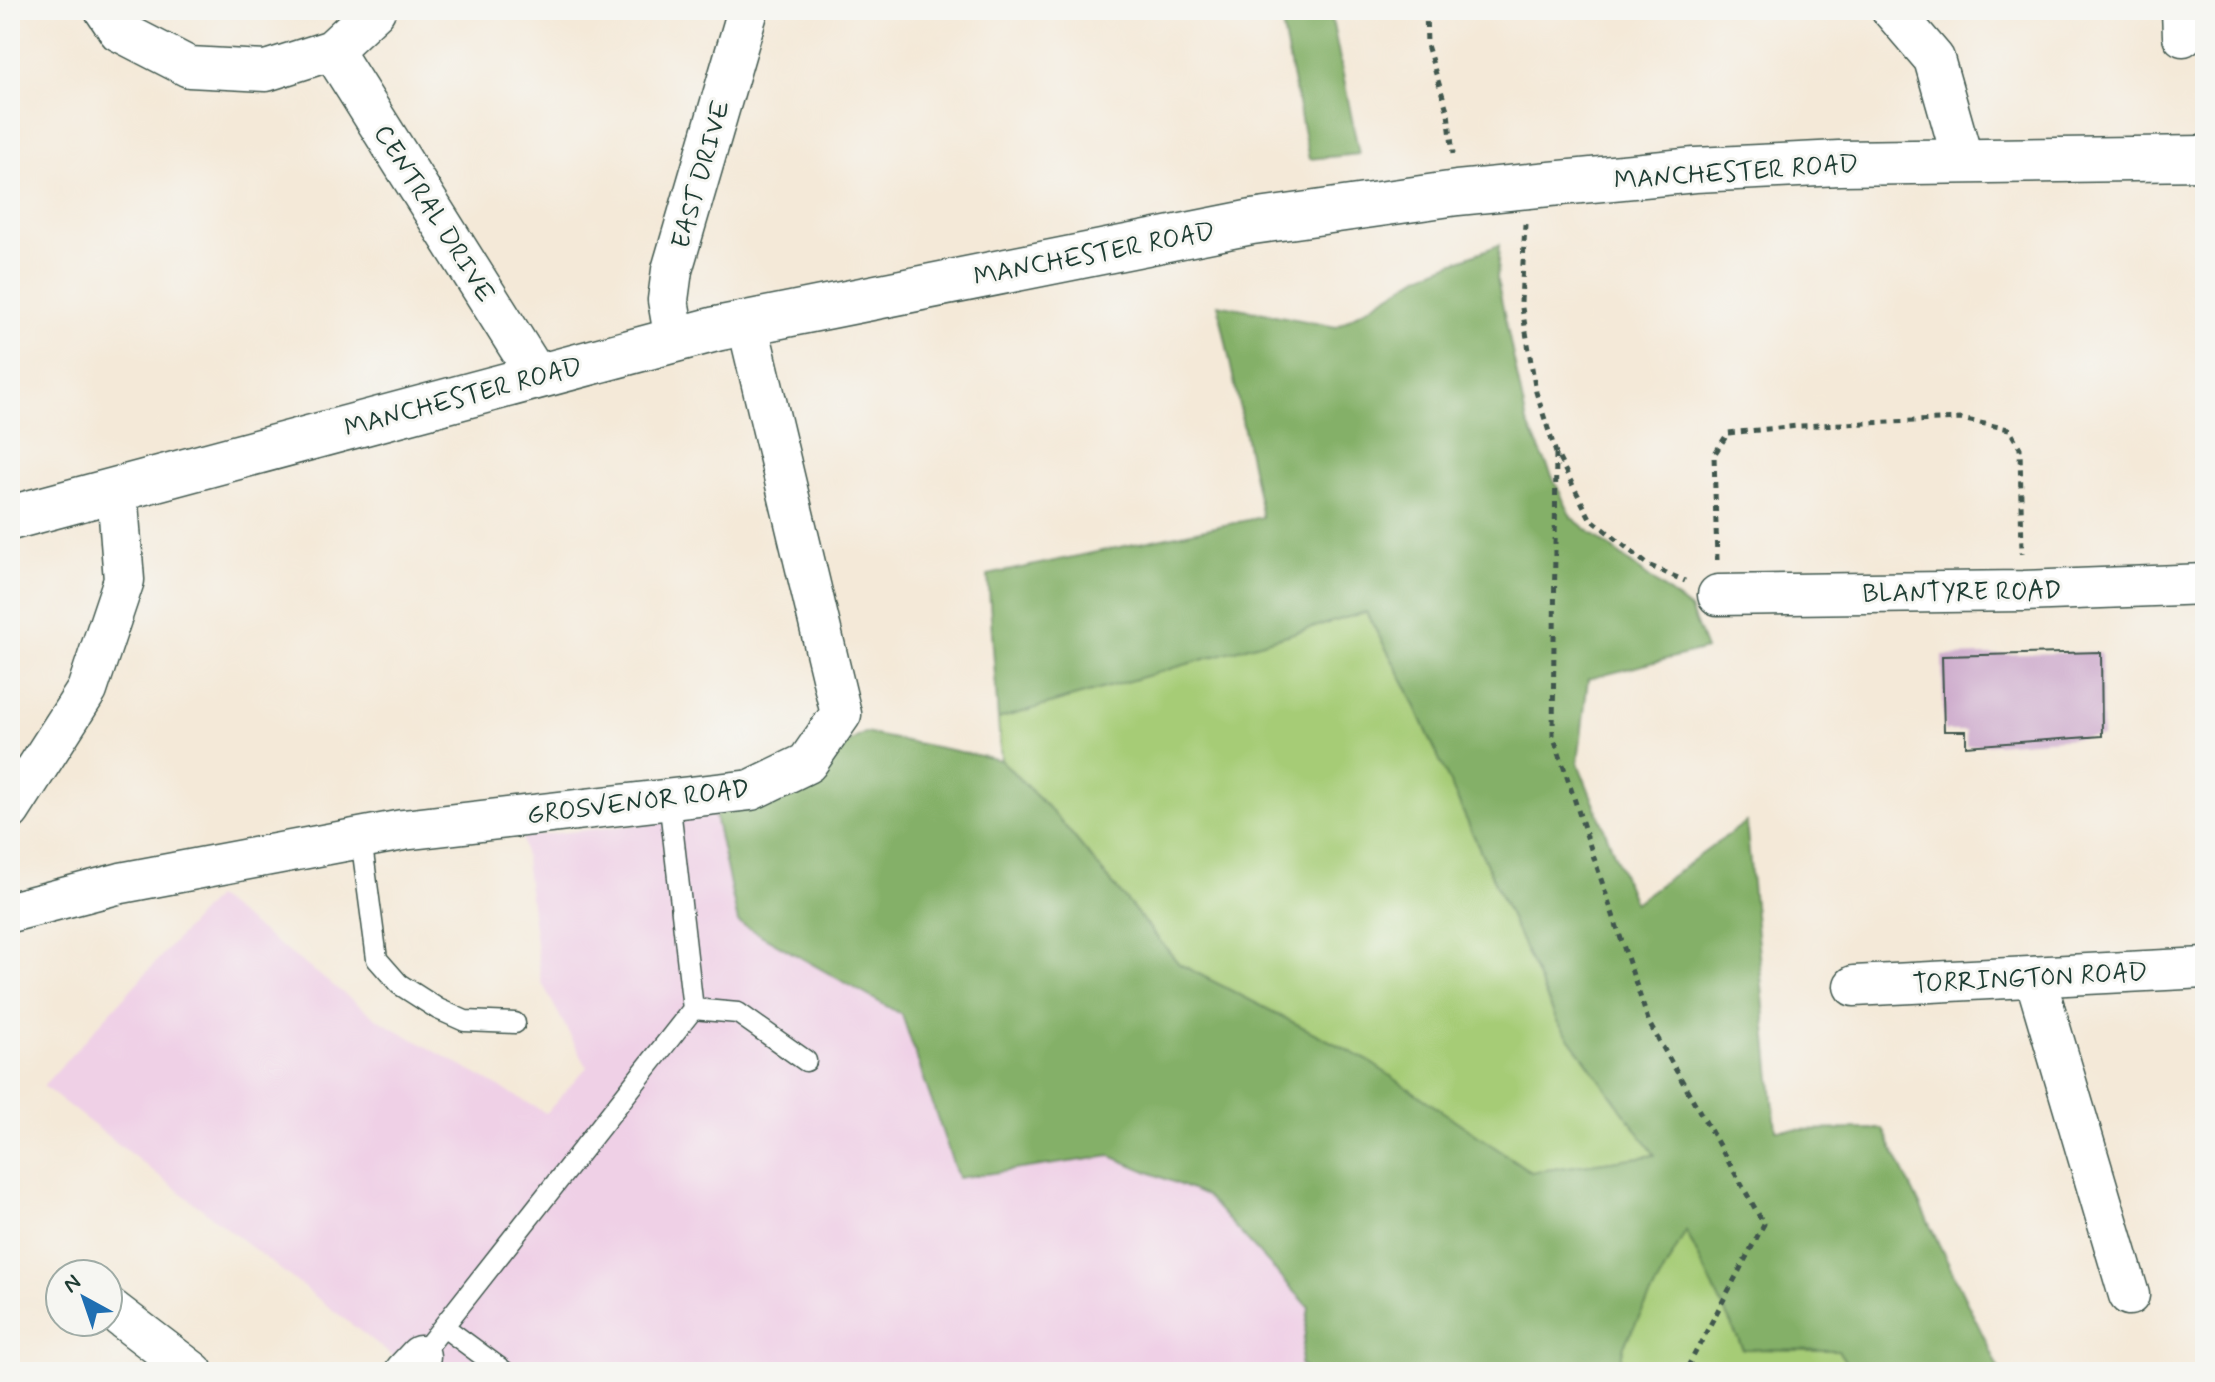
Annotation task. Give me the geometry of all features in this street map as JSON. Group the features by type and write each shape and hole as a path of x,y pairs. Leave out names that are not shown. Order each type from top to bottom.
{"main road":[{"name":"MANCHESTER ROAD","path":"10,518 747,322 1252,222 1457,193 1695,170 1839,163 2205,158"}],"street":[{"path":"105,10 119,31 189,67 266,71 332,50 375,10"},
{"name":"EAST DRIVE","path":"675,340 668,300 672,270 748,10"},
{"path":"1892,10 1934,59 1963,161"},
{"name":"CENTRAL DRIVE","path":"332,50 537,376"},
{"name":"GROSVENOR ROAD","path":"10,912 121,883 403,830 751,790 807,763 841,714 747,322"},
{"path":"10,810 87,690 92,676 124,580 117,490"},
{"name":"BLANTYRE ROAD","path":"1718,595 2023,591 2205,584"},
{"name":"TORRINGTON ROAD","path":"1854,986 2205,968"},
{"path":"2035,977 2129,1295"},
{"path":"124,1319 193,1372"}],"lane":[{"path":"505,1372 423,1352 693,1009 669,799"},
{"path":"361,838 377,959 399,984 451,1015 465,1021 515,1023"},
{"path":"693,1009 738,1013 806,1061"}],"path":[{"path":"1426,10 1427,45 1448,113 1457,193"},
{"path":"1527,187 1521,302 1536,392 1556,453 1590,518 1648,565 1718,595 1714,455 1728,433 1798,426 1961,419 2009,429 2020,448 2023,591"},
{"path":"1556,453 1553,735 1649,1023 1764,1224 1685,1372"}],"shaded area":[{"path":"715,816 738,922 902,1015 958,1177 1111,1156 1206,1196 1309,1307 1300,1364 1310,1372 413,1372 43,1086 215,897 379,1020 546,1113 587,1067 541,981 522,837"}],"green space":[{"path":"1279,10 1330,10 1359,154 1309,159"},
{"path":"1499,245 1497,280 1527,423 1572,518 1690,609 1706,649 1588,679 1578,763 1634,903 1746,822 1776,1130 1883,1129 2001,1372 1852,1372 1838,1350 1743,1349 1686,1231 1624,1345 1618,1372 1310,1372 1300,1364 1309,1307 1206,1196 1111,1156 958,1178 902,1015 738,922 715,816 865,733 1001,760 1059,819 1179,964 1367,1060 1531,1172 1655,1155 1557,1021 1406,685 1366,612 998,719 988,575 1262,517 1218,304 1336,327 1423,274"},
{"path":"1366,612 1406,685 1557,1021 1656,1155 1531,1172 1367,1060 1179,964 1059,819 1001,760 998,719"},
{"path":"1686,1230 1743,1349 1838,1350 1852,1372 1618,1372 1624,1345"}],"building":[{"path":"2101,652 2102,736 1966,746 1966,731 1944,731 1942,656"}]}
